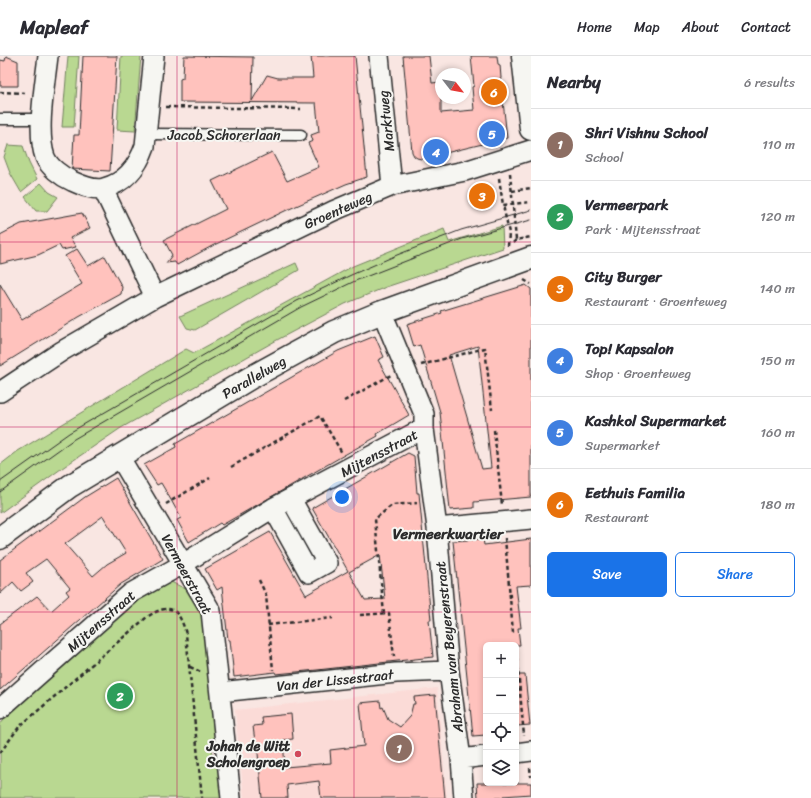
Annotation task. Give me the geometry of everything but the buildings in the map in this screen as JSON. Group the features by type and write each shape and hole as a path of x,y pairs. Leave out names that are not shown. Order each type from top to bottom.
{"street":[{"path":"48,56 41,139 45,158 54,170 65,178 78,184 103,189 155,297"},
{"name":"Jacob Schorerlaan","path":"103,189 120,181 131,172 140,159 145,146 154,56"},
{"name":"Marktweg","path":"379,56 392,186"},
{"path":"526,62 531,129"},
{"name":"Groenteweg","path":"0,392 62,351 155,297 332,210 392,186 465,171 531,150"},
{"name":"Parallelweg","path":"0,538 70,486 250,378 334,332 382,312 523,262"},
{"name":"Abraham van Beyerenstraat","path":"382,312 424,414 424,430 437,528 449,671 461,759 464,798"},
{"name":"Mijtensstraat","path":"0,709 131,593 183,564 272,508 420,430 424,430"},
{"name":"Vermeerstraat","path":"119,456 211,611 231,798"},
{"path":"272,508 309,573 327,563 291,499"},
{"path":"437,528 531,519"},
{"name":"Van der Lissestraat","path":"220,692 274,685 396,674 449,671"},
{"path":"461,759 483,756"}],"lane":[{"path":"0,118 42,119"},
{"name":"Jacob Schorerlaan","path":"147,134 301,135"}],"path":[{"path":"0,92 44,94"},
{"name":"Jacob Schorerlaan","path":"150,107 301,109"},
{"path":"497,161 503,205 509,233 508,248 523,262 520,278 531,284"},
{"path":"516,240 512,191 531,188"},
{"path":"503,205 531,202"},
{"path":"420,365 485,348 492,410"},
{"path":"344,401 395,372"},
{"path":"231,467 320,416 351,467"},
{"path":"494,430 504,522 513,633"},
{"path":"164,506 210,478"},
{"path":"384,614 375,518 392,505 434,502"},
{"path":"259,580 266,595 274,685"},
{"path":"0,753 19,727 147,617 157,610 164,608 174,610 182,620 186,634 202,798"},
{"path":"360,615 389,613 396,674"},
{"path":"268,625 333,618"},
{"path":"519,678 524,747"}],"shaded area":[{"path":"437,688 447,798 244,798 235,710"}],"green space":[{"path":"68,56 79,56 74,127 62,127"},
{"path":"121,56 141,56 135,131 117,130"},
{"path":"8,145 23,146 37,179 21,192 10,173 4,157"},
{"path":"41,183 49,192 58,197 47,211 36,211 25,197"},
{"path":"502,226 503,248 386,287 345,304 277,340 121,428 0,513 0,465 18,451 186,349 194,353 353,266 444,229 449,242"},
{"path":"296,263 299,270 195,330 187,328 180,316"},
{"path":"171,582 188,590 203,615 216,743 211,743 213,755 217,755 221,798 0,798 0,724 8,714 133,603"}],"tram line":[{"path":"0,482 69,433 297,301 397,255 461,230 531,210"},
{"path":"0,492 74,439 301,307 355,281 462,239 531,220"}],"place":[{"name":"Eethuis Familia","path":"494,92"},
{"name":"Kashkol Supermarket","path":"492,134"},
{"name":"Top! Kapsalon","path":"436,152"},
{"name":"City Burger","path":"482,196"},
{"name":"Vermeerpark","path":"120,696"},
{"name":"Shri Vishnu School","path":"399,748"},
{"name":"Johan de Witt Scholengroep","path":"298,754"}],"district":[{"name":"Vermeerkwartier","path":"448,534"}]}
